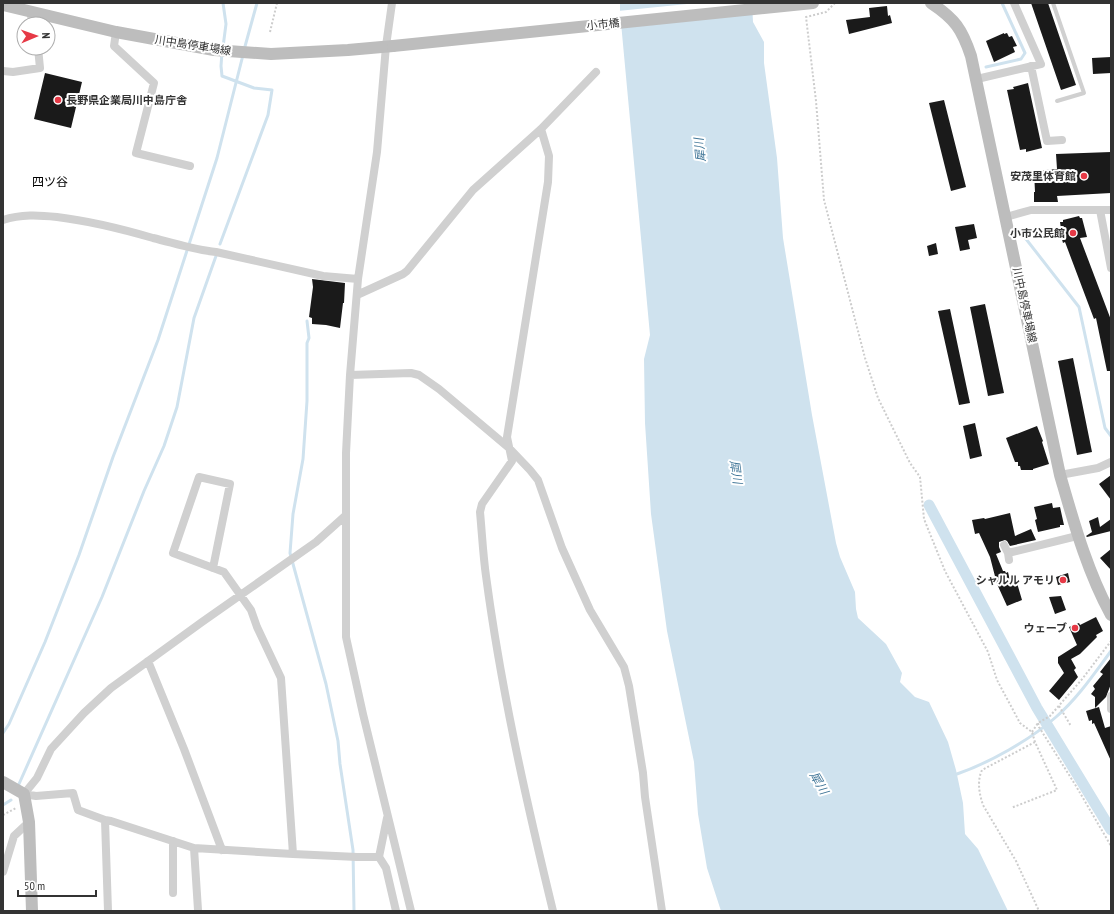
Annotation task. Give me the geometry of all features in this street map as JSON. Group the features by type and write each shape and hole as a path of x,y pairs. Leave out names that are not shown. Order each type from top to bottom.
{"main road":[{"name":"小市橋","path":"389,46 813,3"},
{"name":"川中島停車場線","path":"931,3 947,14 958,27 966,42 977,79 1060,474 1077,536 1094,579 1111,615"},
{"name":"川中島停車場線","path":"3,5 116,32 214,50 271,54 348,50 389,46"},
{"path":"3,782 25,798 29,822 32,911"}],"street":[{"path":"392,3 389,46 377,152 358,279 350,375 346,453 346,637 363,714 411,911"},
{"path":"977,79 1041,64 1014,3"},
{"path":"30,12 31,16"},
{"path":"116,32 114,46 154,83 136,152 190,166"},
{"path":"3,72 40,68 39,56"},
{"path":"1031,66 1047,141 1062,140"},
{"path":"357,295 407,271 473,190 541,129 596,72"},
{"path":"541,129 549,156 548,182 507,437 512,461 482,504 480,512 486,574 500,673 532,824 553,911"},
{"path":"1006,217 1031,210 1111,210"},
{"path":"1100,210 1111,268"},
{"path":"3,220 14,216 41,215 73,219 199,250 216,252 323,276 358,279"},
{"path":"350,375 412,373 419,375 439,389 509,448 538,480 562,548 590,610 624,667 629,686 643,773 644,797 662,911"},
{"path":"1060,474 1098,468 1111,462"},
{"path":"214,568 230,484 199,476 173,553 224,572 251,610 257,627 281,678 293,854"},
{"path":"25,798 37,778 51,749 84,713 111,688 316,542 346,516"},
{"path":"1004,545 1008,556 1077,536"},
{"path":"148,661 184,749 222,850"},
{"path":"1111,696 1111,709"},
{"path":"25,798 74,793 78,810 194,848 353,857 379,857"},
{"path":"388,815 379,857 386,868 396,911"},
{"path":"105,820 108,911"},
{"path":"3,872 14,836 29,822"},
{"path":"173,841 173,893"},
{"path":"194,848 198,910"}],"lane":[{"path":"1053,3 1084,93 1057,101"}],"path":[{"path":"270,32 277,3"},
{"path":"835,3 826,12 806,17 816,101 824,200 865,358 878,398 910,463 920,477 924,519 945,571 988,652 997,680 1020,723 1032,732 1035,742 1057,790 1011,808"},
{"path":"1032,732 1038,723 1050,716 1060,707 1084,678 1111,641"},
{"path":"1060,707 1071,726"},
{"path":"1038,723 1043,734 1076,786 1111,846"},
{"path":"1035,742 982,770 979,778 980,797 983,805 1016,861 1039,911"},
{"path":"3,815 25,798"}],"water":[{"name":"犀川","path":"620,3 752,3 753,22 764,42 764,63 777,158 783,238 812,415 836,543 840,557 855,592 858,618 886,644 902,673 900,682 915,697 929,702 948,742 963,803 965,834 978,849 1008,911 721,911 707,868 698,814 694,762 667,631 651,514 645,423 644,359 650,335"}],"pier":[{"path":"697,3 754,3 754,14 619,27 618,11"}],"building":[{"path":"1031,3 1048,3 1076,85 1061,90"},
{"path":"887,6 888,16 890,15 892,23 849,34 846,20 870,17 869,8"},
{"path":"1007,33 1009,37 1012,36 1017,46 1013,47 1015,52 994,62 986,41"},
{"path":"1111,57 1111,73 1093,74 1092,58"},
{"name":"長野県企業局川中島庁舎","path":"45,73 82,82 71,128 34,119"},
{"path":"1028,83 1042,148 1026,152 1026,149 1020,150 1007,90 1014,89 1013,87"},
{"path":"944,100 966,187 951,191 929,103"},
{"name":"安茂里体育館","path":"1111,152 1111,193 1057,196 1058,202 1034,202 1034,171 1057,169 1056,154"},
{"path":"1079,216 1082,218 1087,237 1080,238 1111,320 1111,371 1107,371 1096,318 1094,319 1065,242 1063,243 1059,229 1061,229 1060,222 1063,222 1063,220"},
{"path":"974,224 977,238 968,240 970,249 960,251 955,227"},
{"path":"936,243 938,254 929,256 927,246"},
{"path":"312,279 345,283 344,303 340,328 312,324 312,318 309,317 313,287"},
{"path":"985,304 1004,393 988,396 970,307"},
{"path":"950,309 970,403 959,405 938,311"},
{"path":"1073,358 1092,452 1077,455 1058,361"},
{"path":"975,423 982,456 970,459 963,426"},
{"path":"1037,426 1043,441 1042,442 1049,464 1033,470 1021,470 1020,466 1018,466 1018,462 1015,462 1006,438"},
{"path":"1111,475 1111,500 1099,484"},
{"path":"1052,503 1053,508 1060,507 1064,525 1038,532 1034,507"},
{"path":"1010,513 1015,536 1031,529 1036,540 1010,546 1005,540 999,542 1001,552 996,554 1003,571 1006,573 1008,572 1011,585 1017,583 1022,600 1007,606 997,584 990,557 979,533 975,534 972,520 985,519"},
{"path":"1098,517 1100,527 1111,519 1111,531 1087,537 1086,536 1092,532 1089,521"},
{"path":"1111,549 1111,570 1100,558"},
{"name":"シャルル アモリ","path":"1068,573 1070,582 1058,585 1056,577"},
{"path":"1061,596 1066,610 1055,614 1049,597"},
{"path":"1096,617 1103,631 1096,635 1097,637 1080,654 1071,659 1076,668 1074,670 1078,677 1059,700 1049,691 1064,673 1058,663 1058,657 1077,645 1069,627 1079,623 1080,625"},
{"path":"1111,658 1111,684 1106,697 1095,708 1095,697 1091,694 1095,689 1093,686 1103,674 1100,672"},
{"path":"1099,707 1105,728 1111,726 1111,761 1094,723 1092,724 1092,720 1089,721 1086,711"}],"waterway":[{"path":"223,3 226,24 223,47"},
{"path":"244,50 257,3"},
{"path":"986,67 1021,59 1025,53 1002,3"},
{"path":"220,244 268,115 272,90 254,88 222,76 222,52"},
{"path":"3,733 9,724 45,642 79,555 113,457 158,340 217,158 243,55"},
{"path":"1019,230 1079,307 1105,428 1111,436"},
{"path":"19,784 102,597 144,491 164,446 177,407 194,318 216,256"},
{"path":"307,321 309,338 307,343 307,401 303,459 293,514 290,553 326,684 338,741 353,850 354,911"},
{"path":"929,505 1037,708 1111,830"},
{"path":"957,774 982,764 1009,750 1046,726 1064,710 1078,694 1111,651"},
{"path":"3,805 11,800"}],"place":[{"name":"長野県企業局川中島庁舎","path":"58,100"},
{"name":"安茂里体育館","path":"1084,176"},
{"name":"小市公民館","path":"1073,233"},
{"name":"シャルル アモリ","path":"1063,580"},
{"name":"ウェーブ","path":"1075,628"}],"district":[{"name":"四ツ谷","path":"50,182"}]}
